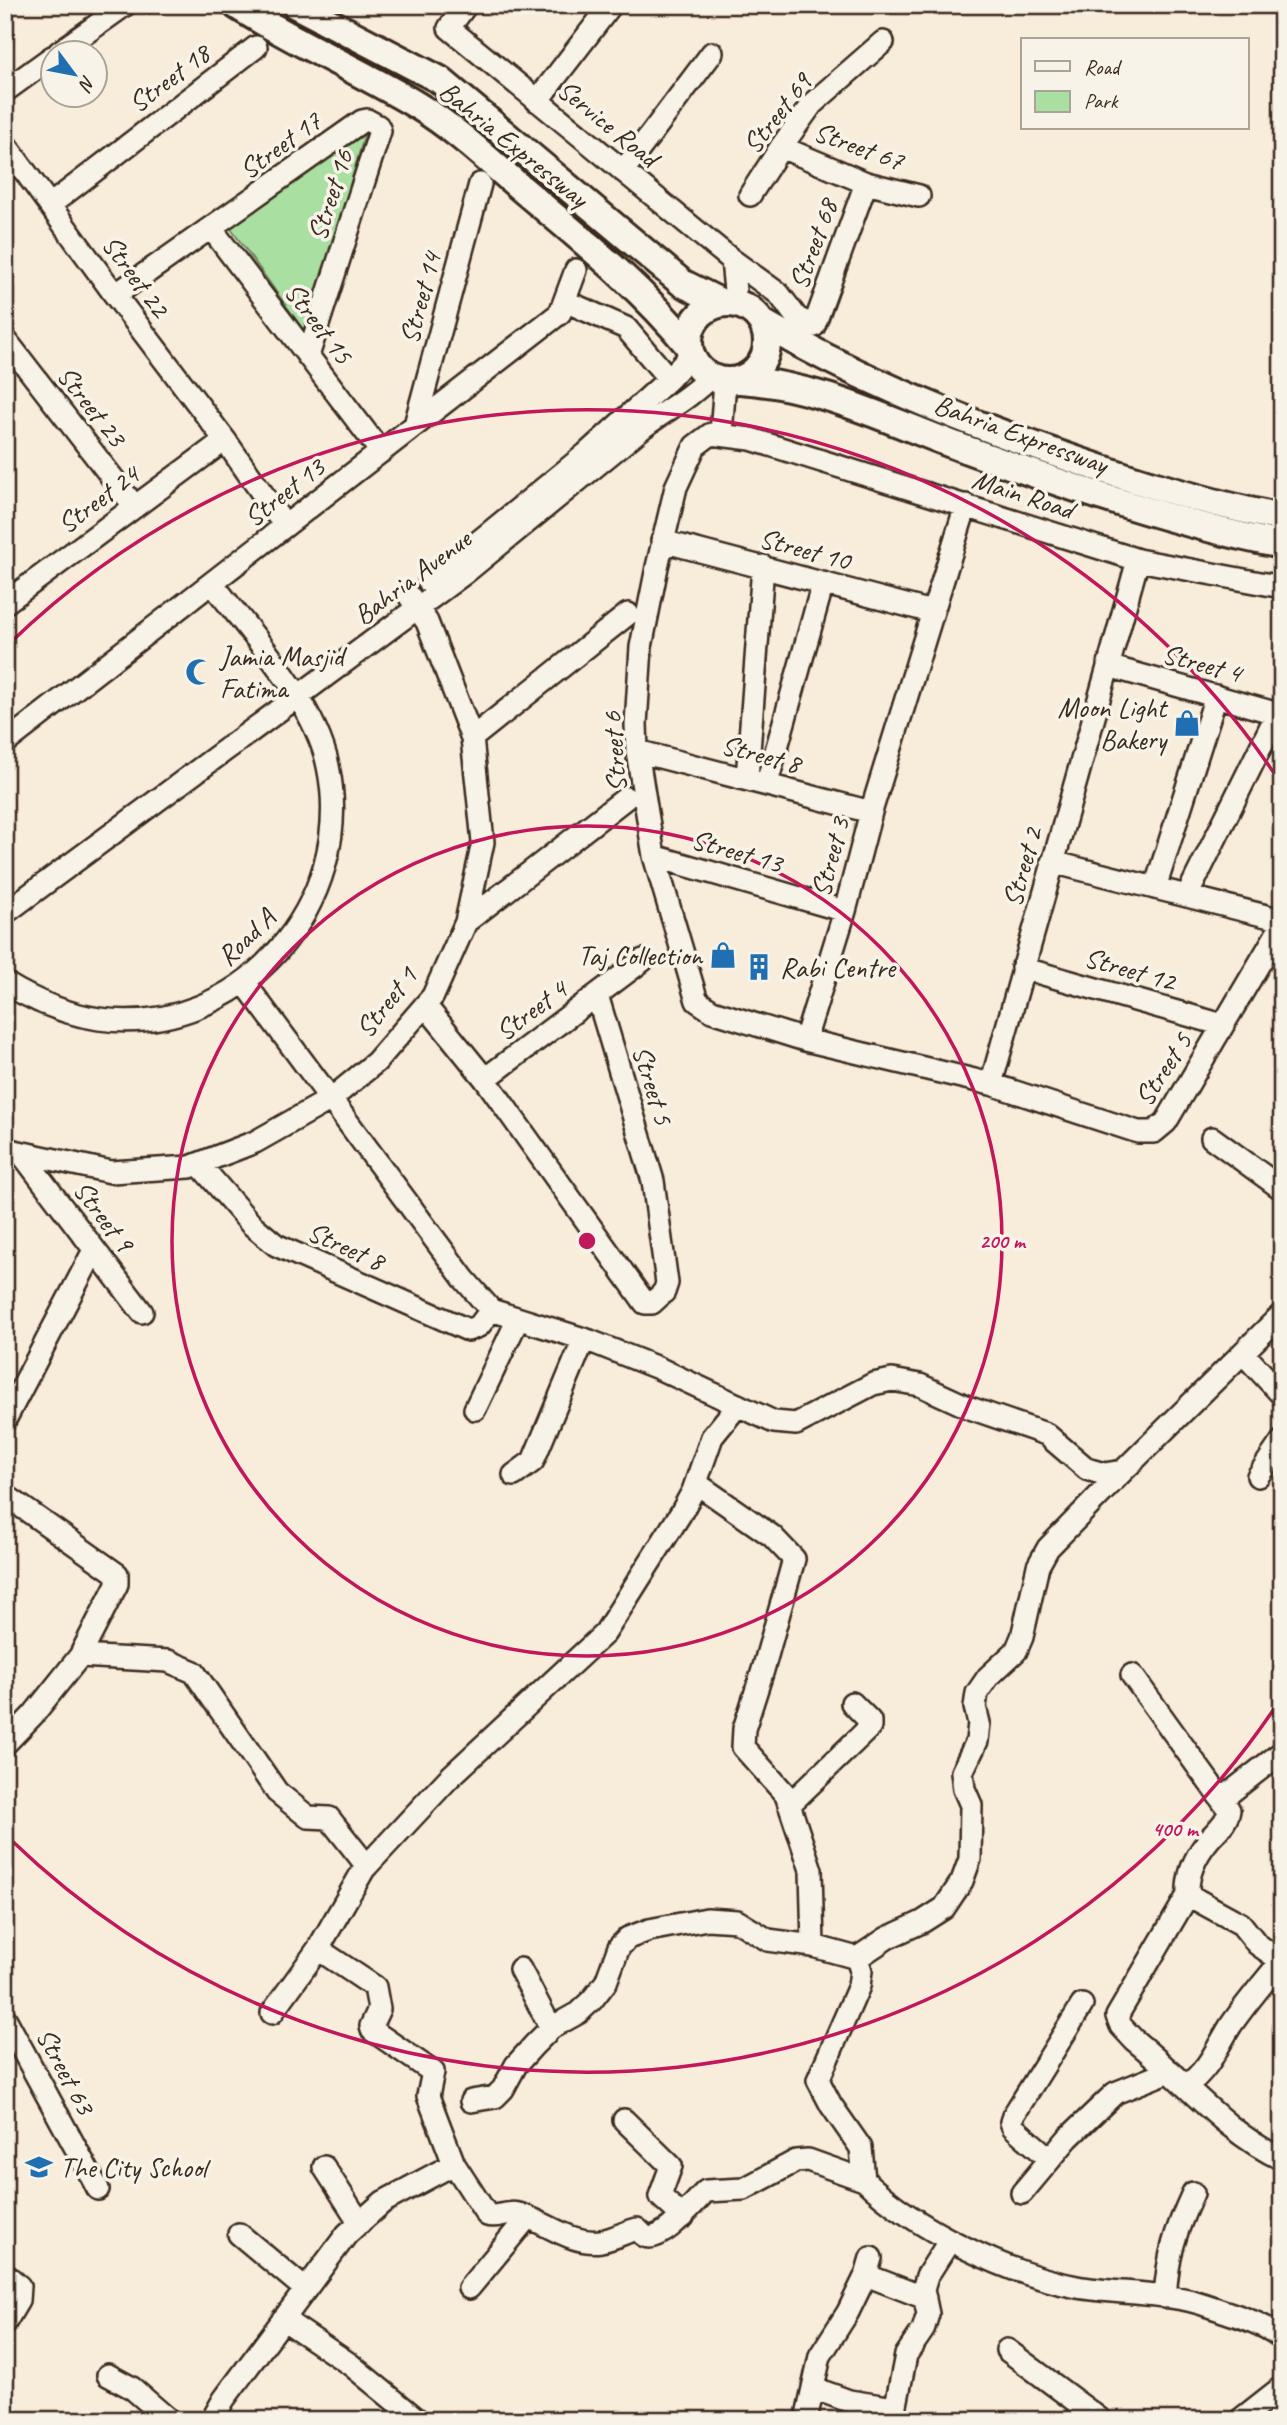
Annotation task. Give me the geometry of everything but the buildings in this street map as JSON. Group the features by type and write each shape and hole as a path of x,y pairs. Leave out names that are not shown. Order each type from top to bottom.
{"main road":[{"name":"Bahria Expressway","path":"236,5 267,26 392,91 453,130 612,265 660,312 690,351"},
{"name":"Bahria Expressway","path":"296,5 440,79 682,283 727,303"},
{"path":"727,303 750,309 763,323 768,336 762,363 752,373 725,379 698,368 690,351 689,336 697,318 712,305 727,303"},
{"name":"Bahria Expressway","path":"763,323 840,366 969,422 1162,489 1282,518"},
{"name":"Bahria Expressway","path":"725,379 772,382 828,396 960,447 1130,507 1227,534 1282,545"}],"street":[{"path":"79,38 125,5"},
{"name":"Service Road","path":"466,5 449,28 732,260 779,295 797,318 814,326"},
{"path":"537,101 611,5"},
{"name":"Street 69","path":"750,195 780,147 812,104 883,42"},
{"name":"Street 18","path":"50,205 256,47"},
{"path":"623,171 712,53"},
{"path":"5,91 38,67"},
{"name":"Street 17","path":"211,228 362,121 374,123 380,131"},
{"name":"Street 16","path":"309,356 380,131"},
{"name":"Street 22","path":"5,144 225,440 285,526"},
{"name":"Street 67","path":"780,147 866,183 919,196"},
{"name":"Street 68","path":"814,326 866,183"},
{"name":"Street 14","path":"415,425 480,184"},
{"path":"115,295 211,228"},
{"name":"Street 15","path":"211,228 382,452"},
{"path":"727,303 735,291 732,260"},
{"name":"Street 13","path":"5,743 561,313 576,270"},
{"path":"565,301 626,327 669,379"},
{"name":"Street 23","path":"5,339 135,507"},
{"name":"Bahria Avenue","path":"5,913 414,602 669,379 690,351"},
{"path":"721,435 725,379"},
{"name":"Bahria Avenue","path":"414,602 466,572 652,421 725,379"},
{"name":"Street 6","path":"721,435 711,434 695,446 676,486 641,647 637,751 653,856 697,1002 712,1011 805,1040"},
{"name":"Main Road","path":"721,435 751,439 1138,560 1282,587"},
{"name":"Street 24","path":"5,603 225,440"},
{"name":"Street 3","path":"805,1040 845,911 871,812 966,505"},
{"name":"Street 10","path":"662,541 932,612"},
{"name":"Street 2","path":"991,1084 1138,560"},
{"path":"757,781 763,566"},
{"name":"Road A","path":"5,983 28,997 63,1011 100,1019 138,1020 175,1014 199,1006 244,982 275,956 301,923 319,886 330,847 333,806 328,765 317,730 295,692 212,583"},
{"path":"757,781 823,583"},
{"name":"Street 1","path":"13,1151 111,1172 190,1167 199,1164 255,1142 331,1099 376,1062 433,996 466,922 483,842 472,738 427,622 414,602"},
{"path":"472,738 628,614"},
{"name":"Street 4","path":"1108,666 1279,714"},
{"name":"Bahria Avenue","path":"5,896 295,692"},
{"path":"1155,888 1216,696"},
{"path":"1187,896 1279,714"},
{"name":"Street 8","path":"637,751 871,812"},
{"path":"466,922 626,798"},
{"name":"Street 13","path":"653,856 845,911"},
{"path":"1052,862 1282,922"},
{"name":"Street 5","path":"991,1084 1138,1132 1154,1132 1166,1122 1282,922"},
{"name":"Street 4","path":"485,1079 643,960"},
{"name":"Street 12","path":"1022,968 1223,1025"},
{"path":"244,982 464,1279 491,1311 584,1339 658,1368 774,1422 796,1424 873,1384 892,1380 920,1385 970,1408 1046,1434 1087,1469 1104,1474 1123,1471"},
{"name":"Street 5","path":"485,1079 645,1303 652,1303 660,1297 667,1283 653,1181 597,995"},
{"path":"425,1005 485,1079"},
{"path":"805,1040 991,1084"},
{"path":"1212,1138 1282,1189"},
{"name":"Street 9","path":"13,1151 142,1312"},
{"name":"Street 8","path":"199,1164 251,1224 276,1245 468,1331 479,1326 491,1311"},
{"path":"5,1420 94,1250"},
{"path":"471,2101 495,2097 503,2090 516,2066 551,2028 578,2013 592,2000 606,1982 619,1947 628,1938 649,1930 707,1919 737,1921 768,1940 813,1946 857,1958 887,1938 922,1922 944,1908 962,1881 970,1859 971,1805 964,1789 962,1772 977,1741 977,1693 988,1677 1016,1651 1038,1566 1048,1548 1282,1314"},
{"path":"475,1409 518,1319"},
{"path":"514,1475 533,1461 584,1339"},
{"path":"1243,1353 1282,1395"},
{"path":"272,2013 318,1949 367,1866 449,1777 605,1633 664,1543 696,1483 712,1437 738,1405"},
{"path":"1258,1476 1280,1448"},
{"path":"696,1483 772,1536 794,1559 744,1729 743,1747 786,1796 811,1870 813,1946"},
{"path":"5,1495 117,1574 117,1584 80,1656 33,1715 5,1744"},
{"path":"80,1656 168,1661 194,1672 278,1792 307,1817 329,1818 367,1866"},
{"path":"1132,1675 1229,1810 1227,1819 1206,1844 1194,1864 1187,1881 1188,1895 1117,2016 1121,2026 1135,2040 1234,2131 1256,2147 1282,2159"},
{"path":"789,1805 870,1727 870,1721 852,1703"},
{"path":"1222,1799 1282,1752"},
{"path":"1186,2086 1201,2075 1231,2026 1281,1960 1257,1944 1241,1924 1188,1895"},
{"path":"318,1949 375,1987 379,2009 371,2026 372,2030 433,2072 428,2096 453,2164 487,2215 494,2217 517,2213 563,2235 593,2241 602,2241 637,2229 645,2236 651,2237 683,2217 706,2190 744,2189 796,2161 808,2160 864,2180 881,2196 935,2233 1033,2276 1077,2287 1188,2300 1272,2330 1282,2339"},
{"path":"857,1958 861,1971 859,1986 818,2080 831,2105 861,2148 864,2180"},
{"path":"520,1969 551,2028"},
{"path":"1050,2159 1013,2127 1011,2122 1082,2005"},
{"name":"Street 63","path":"5,2018 97,2189"},
{"path":"1022,2193 1068,2138 1115,2093 1170,2071"},
{"path":"624,2120 671,2166 660,2196 683,2217"},
{"path":"212,2420 224,2399 347,2234 383,2202 453,2164"},
{"path":"324,2167 360,2223"},
{"path":"1165,2297 1170,2254 1178,2226 1193,2193"},
{"path":"469,2288 527,2218"},
{"path":"239,2234 305,2289"},
{"path":"813,2389 893,2414 906,2355 923,2330 928,2315 923,2290 926,2276 950,2240"},
{"path":"806,2420 820,2356 848,2312 868,2266 925,2298"},
{"path":"5,2274 19,2286 18,2301 5,2323"},
{"path":"283,2319 351,2365 418,2420"},
{"path":"1007,2350 1101,2420"},
{"path":"108,2375 132,2388 169,2420"},
{"path":"1240,2420 1282,2387"}],"green space":[{"path":"367,126 307,335 229,226"}],"place":[{"name":"Jamia Masjid Fatima","path":"199,672"},
{"name":"Moon Light Bakery","path":"1187,723"},
{"name":"Taj Collection","path":"723,955"},
{"name":"Rabi Centre","path":"759,967"},
{"name":"The City School","path":"39,2167"}]}
